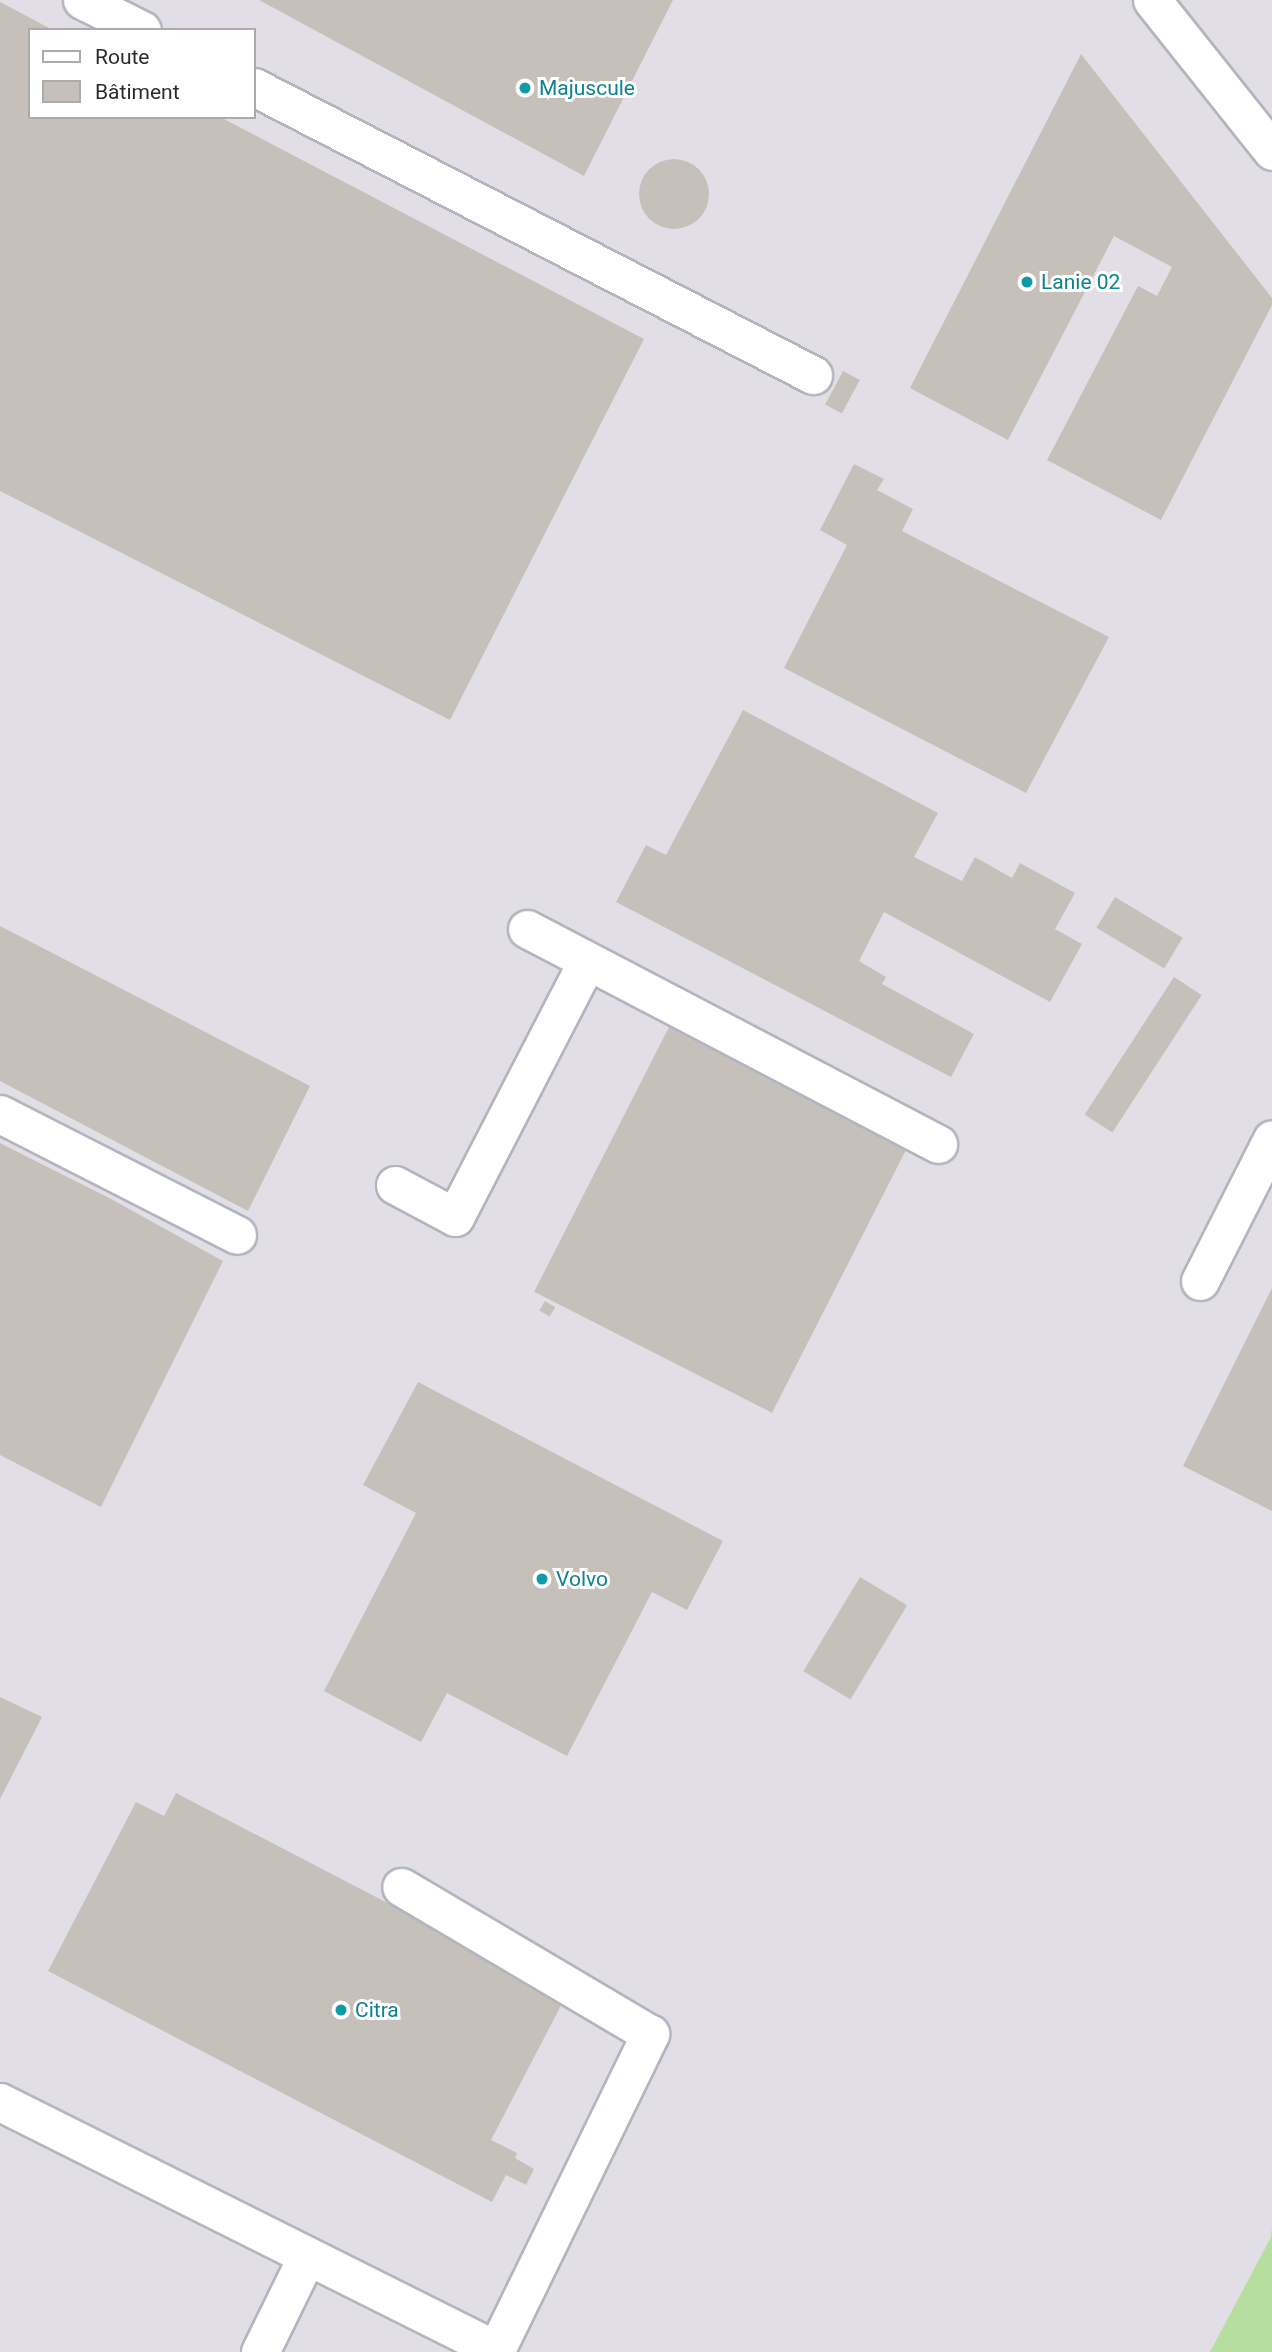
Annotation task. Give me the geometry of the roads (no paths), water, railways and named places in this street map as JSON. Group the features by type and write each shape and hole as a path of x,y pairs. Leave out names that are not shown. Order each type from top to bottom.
{"street":[{"path":"82,0 138,28"},
{"path":"1152,0 1272,151"},
{"path":"256,89 813,375"},
{"path":"527,929 939,1144"},
{"path":"395,1185 455,1217 587,961"},
{"path":"0,1114 237,1236"},
{"path":"1200,1281 1272,1139"},
{"path":"0,2102 496,2350 650,2034 401,1887"},
{"path":"260,2352 307,2256"}],"place":[{"name":"Majuscule","path":"525,88"},
{"name":"Lanie 02","path":"1027,282"},
{"name":"Volvo","path":"542,1579"},
{"name":"Citra","path":"341,2010"}]}
